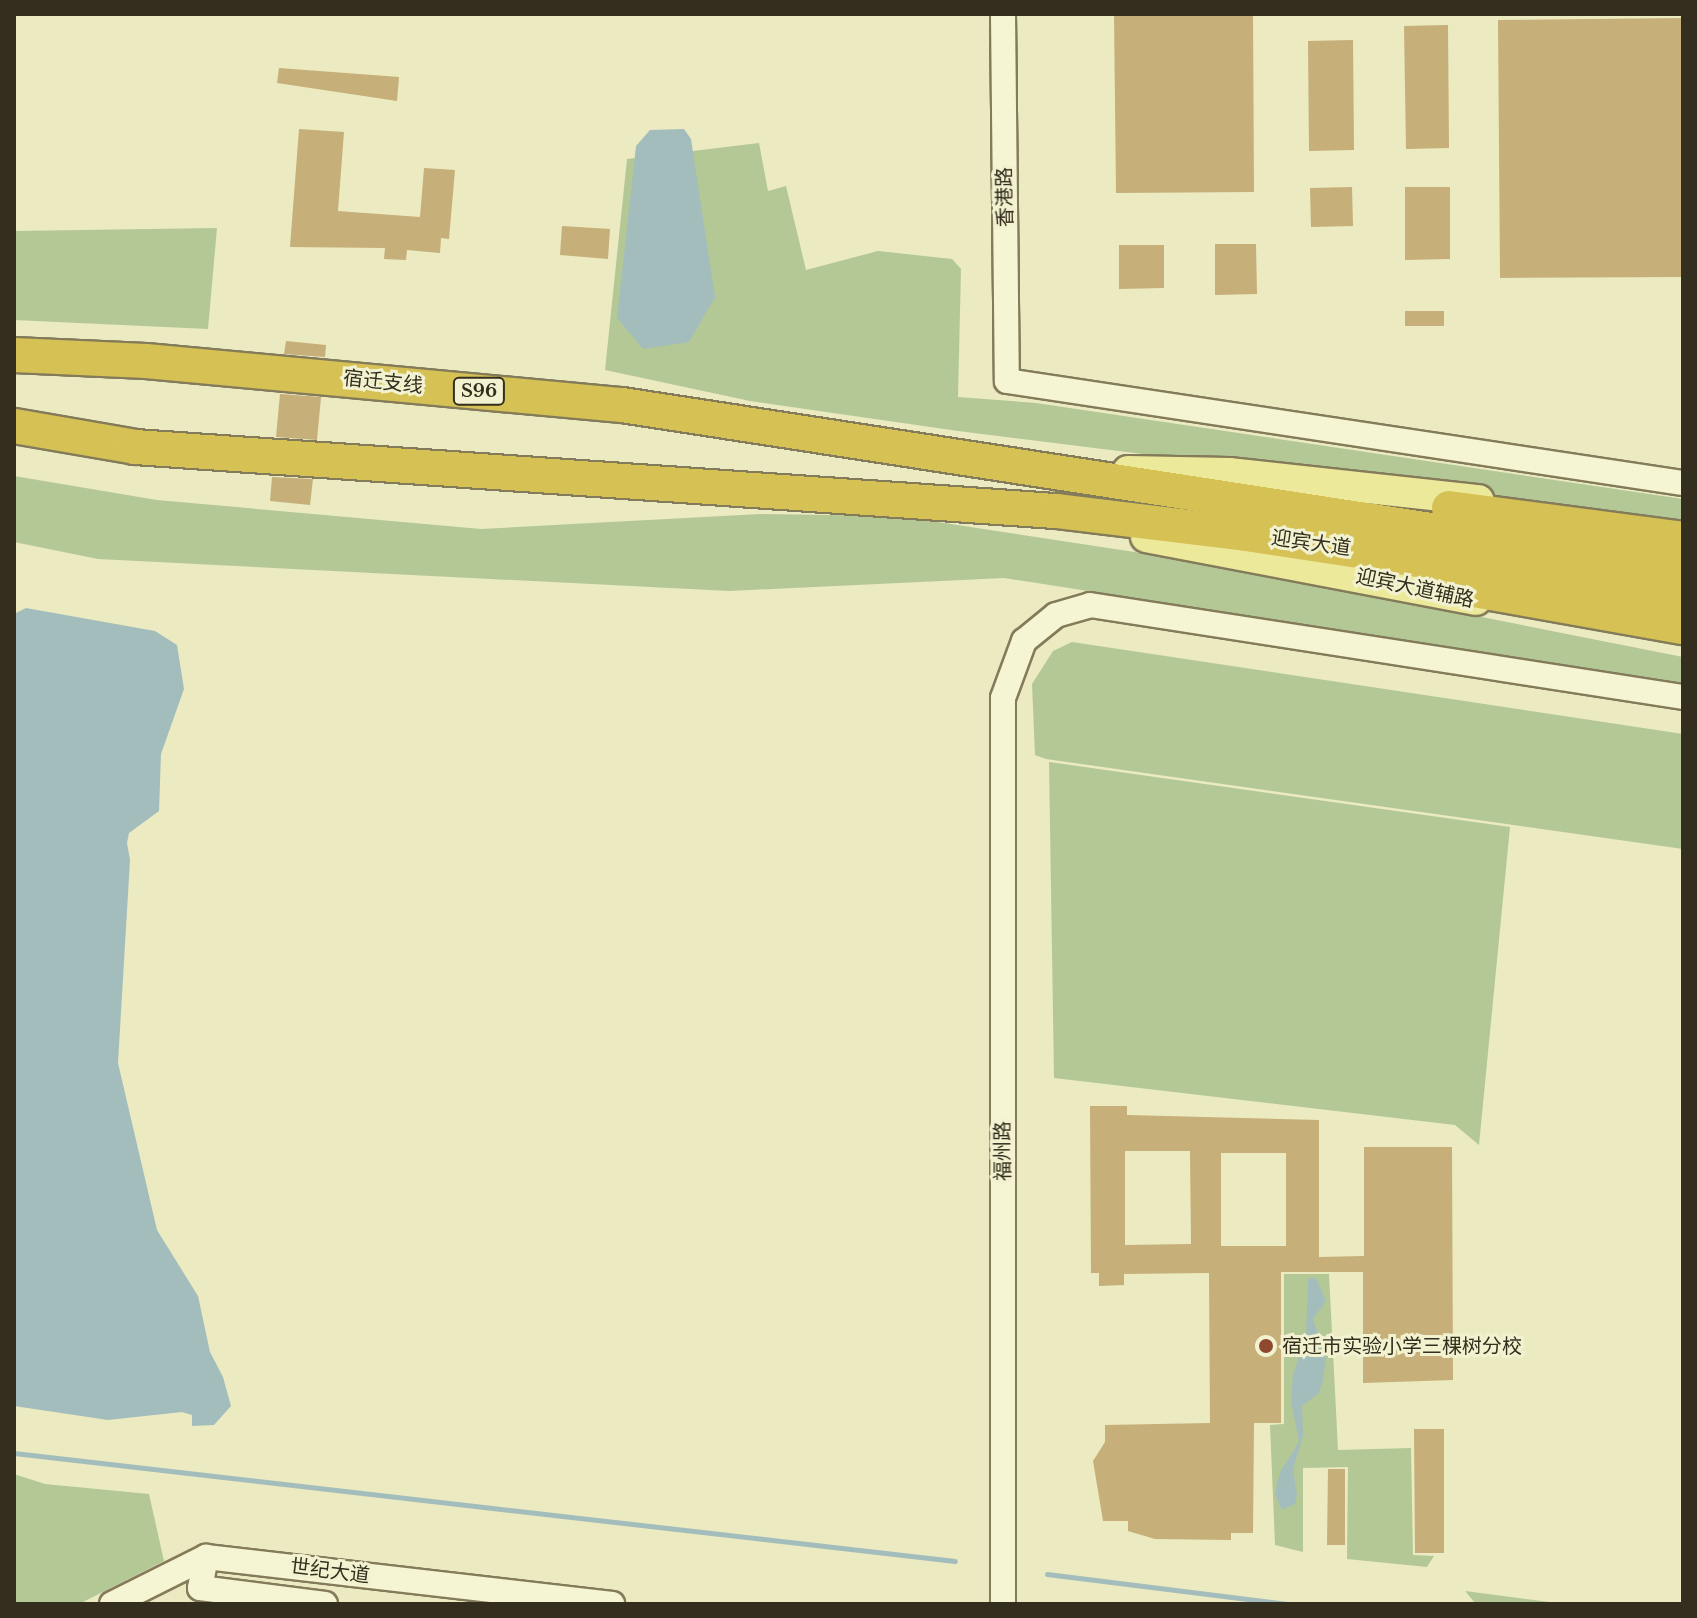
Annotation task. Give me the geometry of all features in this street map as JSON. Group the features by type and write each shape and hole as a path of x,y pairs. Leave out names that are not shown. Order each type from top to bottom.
{"highway":[{"name":"宿迁支线","path":"14,355 160,362 622,405 941,451"},
{"name":"迎宾大道","path":"14,426 135,447 293,460 937,499 1056,511 1246,534 1683,600"},
{"name":"迎宾大道","path":"941,451 1683,569"},
{"path":"1067,471 1412,503 1683,539"},
{"path":"1246,534 1459,588 1683,627"}],"main road":[{"path":"1067,471 1229,473 1683,527"},
{"name":"迎宾大道辅路","path":"1056,511 1144,537 1683,639"}],"street":[{"name":"香港路","path":"1003,14 1007,381 1683,483"},
{"name":"福州路","path":"1003,1604 1003,698 1024,641 1040,623 1090,605 1683,697"},
{"path":"112,1604 206,1557"},
{"name":"世纪大道","path":"325,1604 200,1588 206,1557 612,1604"}],"green space":[{"path":"759,143 768,191 786,186 806,270 878,251 952,259 961,269 958,397 1036,403 1683,499 1683,521 958,431 750,401 605,370 627,159"},
{"path":"217,228 208,329 14,320 14,231"},
{"path":"14,476 157,500 481,529 760,514 898,516 1220,565 1683,657 1683,684 1004,578 729,591 98,559 14,542"},
{"path":"1072,642 1683,734 1683,849 1046,759 1035,755 1032,684 1053,651"},
{"path":"1049,762 1510,827 1479,1145 1455,1125 1054,1078"},
{"path":"1284,1274 1329,1274 1338,1450 1411,1448 1413,1555 1434,1556 1427,1567 1347,1559 1348,1467 1303,1468 1303,1552 1275,1545 1270,1425 1284,1424"},
{"path":"14,1474 45,1484 149,1494 164,1561 79,1604 14,1604"},
{"path":"1465,1591 1565,1604 1476,1604"}],"water":[{"path":"684,129 691,139 715,297 689,342 643,349 617,318 636,146 650,130"},
{"path":"26,608 155,631 177,645 184,689 161,754 159,811 129,833 127,843 130,860 118,1063 157,1230 198,1296 210,1352 223,1377 231,1406 214,1425 192,1426 192,1415 182,1412 108,1420 14,1406 14,614"},
{"path":"1316,1278 1326,1301 1313,1319 1326,1357 1323,1381 1319,1393 1302,1406 1303,1436 1293,1469 1297,1495 1295,1504 1282,1510 1275,1494 1280,1472 1299,1442 1291,1401 1293,1375 1306,1336 1308,1279"}],"building":[{"path":"1114,14 1253,14 1254,192 1116,193"},
{"path":"1683,18 1683,277 1500,278 1498,20"},
{"path":"1448,25 1449,148 1406,149 1404,26"},
{"path":"1353,40 1354,150 1309,151 1308,41"},
{"path":"279,68 399,77 397,101 277,83"},
{"path":"299,129 344,132 338,211 420,217 424,168 455,170 449,239 441,238 440,253 407,250 406,260 384,259 385,248 290,247"},
{"path":"1352,187 1353,226 1311,227 1310,188"},
{"path":"1405,187 1450,187 1450,259 1405,260"},
{"path":"562,226 610,229 608,259 560,255"},
{"path":"1215,244 1256,244 1257,294 1215,295"},
{"path":"1119,245 1164,245 1164,288 1119,289"},
{"path":"1405,311 1444,311 1444,326 1405,326"},
{"path":"286,341 326,345 325,357 284,354"},
{"path":"280,394 321,397 317,440 276,437"},
{"path":"272,477 313,479 310,505 270,501"},
{"path":"1090,1106 1127,1106 1127,1115 1319,1120 1319,1257 1364,1256 1364,1147 1452,1147 1453,1380 1363,1383 1363,1272 1281,1272 1281,1423 1254,1423 1253,1533 1231,1533 1231,1540 1155,1539 1128,1531 1128,1521 1103,1521 1093,1461 1105,1442 1105,1425 1210,1423 1209,1273 1124,1274 1124,1285 1099,1286 1099,1273 1091,1273","holes":["1125,1151 1190,1151 1191,1244 1125,1245","1221,1153 1286,1153 1286,1246 1221,1246"]},
{"path":"1414,1429 1444,1429 1444,1553 1415,1553"},
{"path":"1328,1469 1345,1469 1345,1545 1327,1545"}],"waterway":[{"path":"14,1453 955,1561"},
{"path":"1047,1574 1289,1604"}],"place":[{"name":"宿迁市实验小学三棵树分校","path":"1266,1346"}]}
